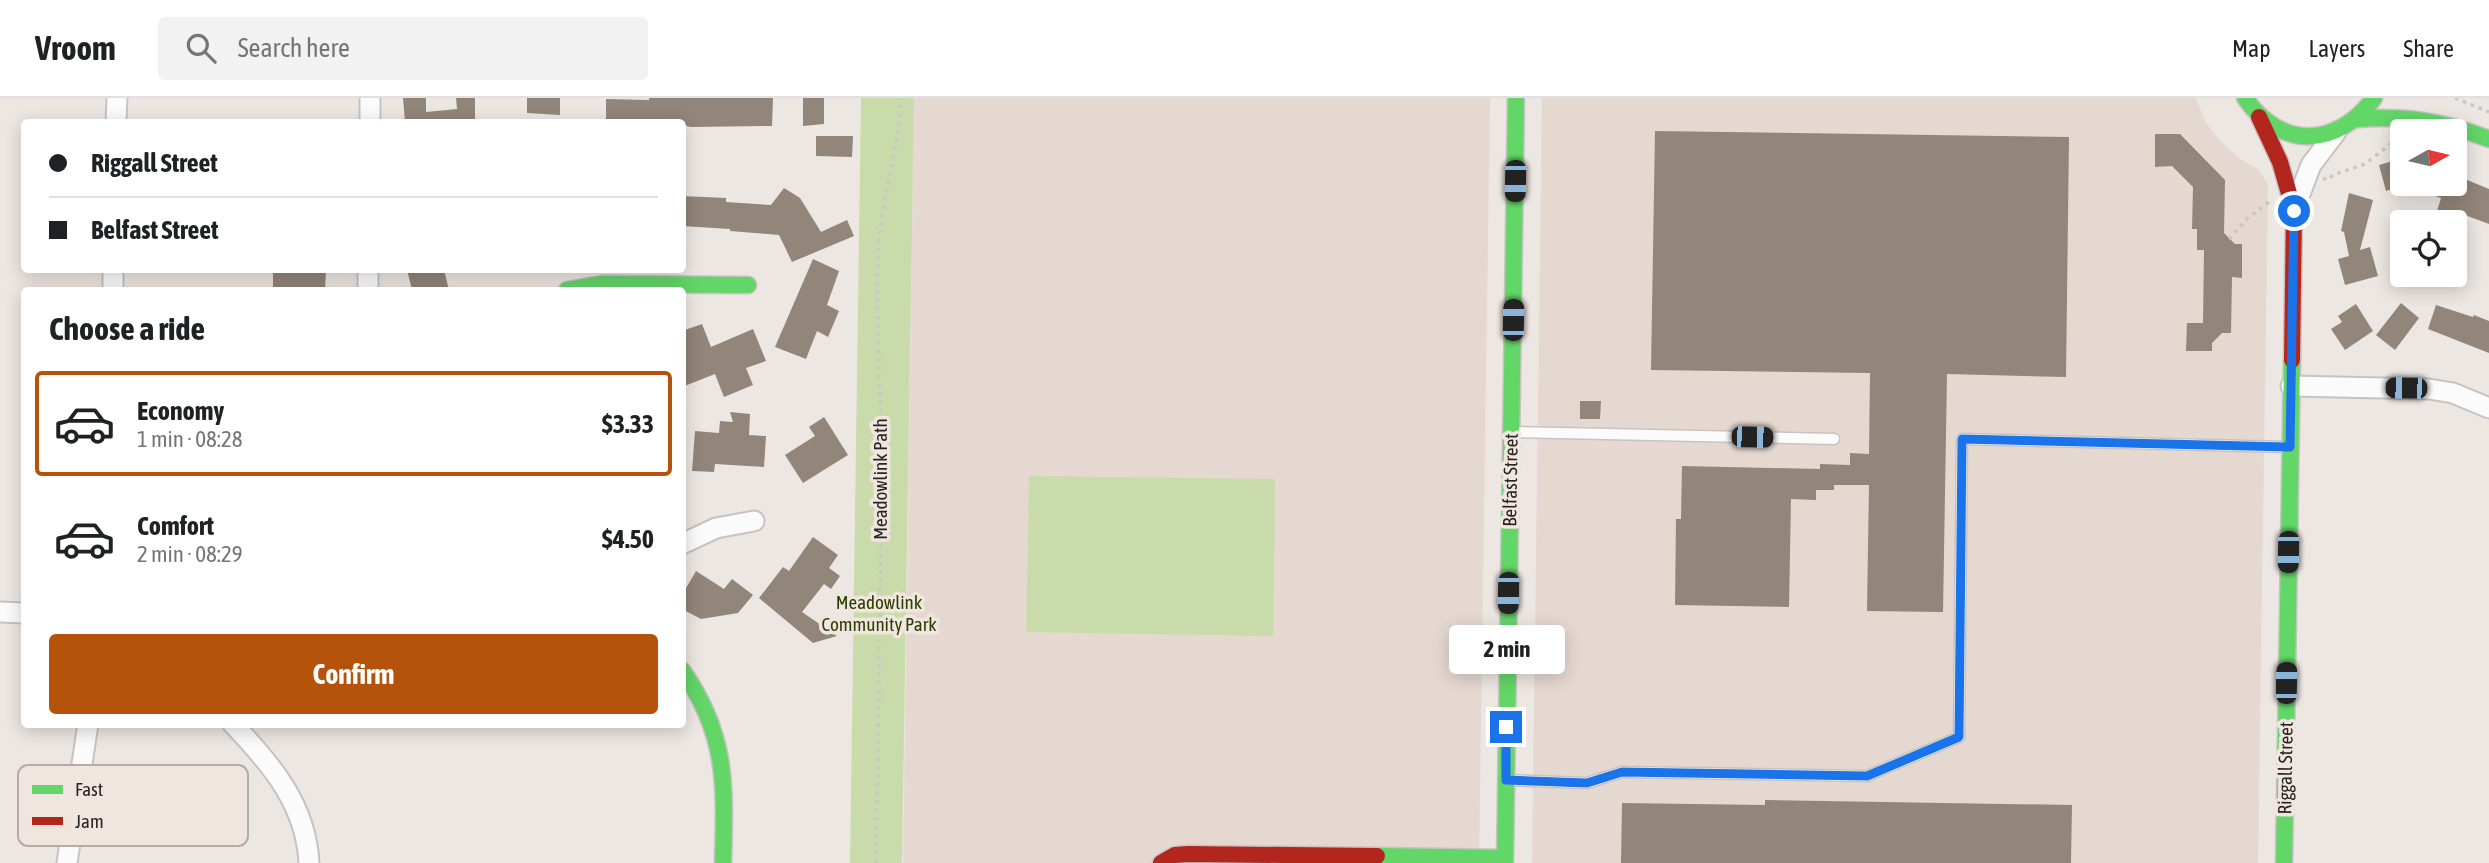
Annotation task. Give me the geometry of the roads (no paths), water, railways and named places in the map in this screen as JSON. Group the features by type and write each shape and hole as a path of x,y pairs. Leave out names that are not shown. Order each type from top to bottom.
{"street":[{"path":"116,119 117,98"},
{"path":"370,98 370,119"},
{"name":"Belfast Street","path":"1505,860 1516,98"},
{"path":"2248,105 2277,129 2292,135 2315,137 2336,132 2358,119 2374,98"},
{"path":"2426,103 2487,139"},
{"name":"Riggall Street","path":"2248,105 2278,153 2294,211 2284,863"},
{"path":"2358,119 2408,116 2433,119 2487,139"},
{"name":"Riggall Street","path":"2294,211 2311,165 2336,132"},
{"path":"584,287 602,284 748,285"},
{"path":"2291,386 2429,388 2453,393 2489,408"},
{"path":"686,542 716,528 754,522"},
{"path":"0,612 21,613"},
{"path":"686,676 710,714 718,738 724,775 723,863"},
{"path":"82,765 87,728"},
{"path":"237,728 272,767 288,791 301,821 309,863"},
{"path":"1161,863 1175,855 1188,854 1505,860"}],"lane":[{"path":"1511,432 1834,439"},
{"path":"1506,780 1587,783 1622,772 1867,776 1959,737 1962,439 2290,447"}],"park label":[{"name":"Meadowlink Community Park","path":"879,613"}]}
